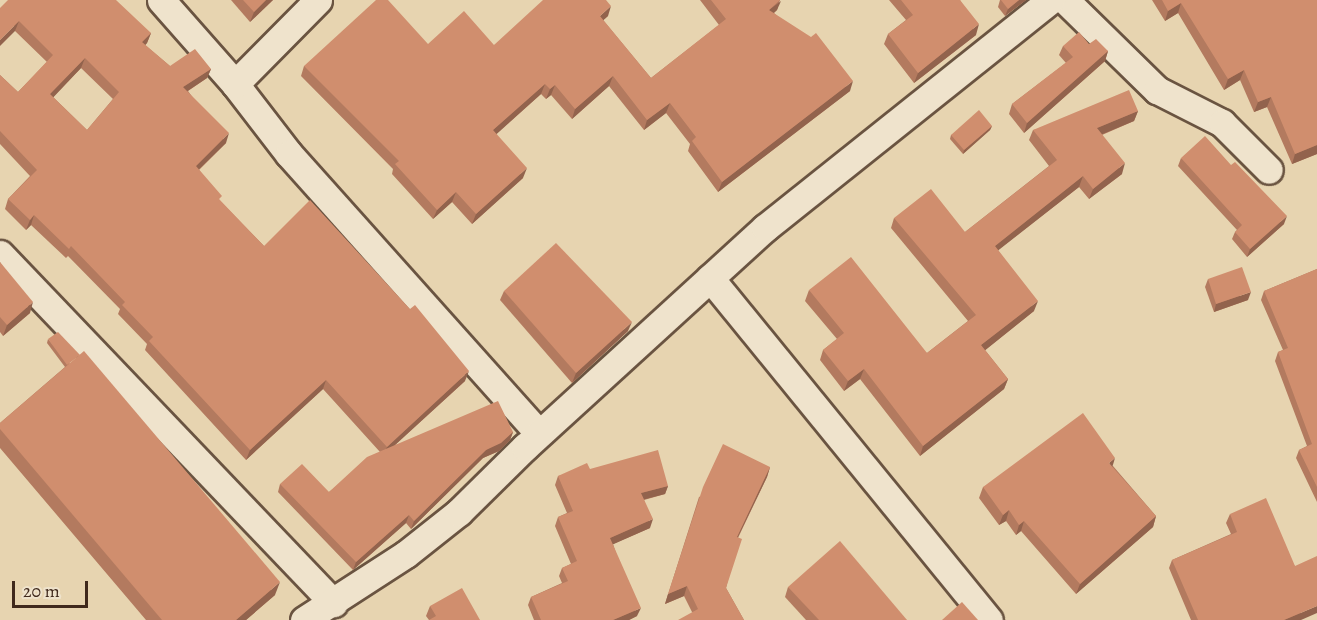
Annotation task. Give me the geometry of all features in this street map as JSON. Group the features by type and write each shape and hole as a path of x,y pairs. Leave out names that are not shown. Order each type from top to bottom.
{"street":[{"path":"161,0 235,84 289,154 539,434"},
{"path":"235,84 318,0"},
{"path":"304,620 333,603 459,512 539,434 765,228 1048,2 1157,90 1222,123 1269,170"},
{"path":"0,254 333,603"},
{"path":"710,278 989,620"}],"building":[{"path":"8,0 116,0 151,33 142,42 170,66 195,49 211,69 183,87 229,133 196,166 222,196 219,199 264,246 310,200 410,309 415,305 469,371 387,447 326,380 250,450 149,341 153,337 122,305 125,302 71,246 69,249 34,215 30,220 8,199 37,170 0,131 0,75 18,92 53,55 19,21 0,40 0,8","holes":["85,58 119,92 87,130 50,94"]},
{"path":"243,0 266,0 254,12"},
{"path":"376,0 388,0 428,44 464,11 494,45 543,0 606,0 611,6 600,16 651,78 726,19 711,0 780,0 769,10 811,37 816,33 853,81 722,182 692,141 696,137 670,103 647,120 613,76 575,109 555,85 550,89 545,84 493,130 527,168 476,214 456,192 437,210 395,164 399,161 304,66"},
{"path":"901,0 960,0 979,24 918,73 888,34 913,15"},
{"path":"1001,0 1019,0 1008,9"},
{"path":"1162,0 1317,0 1317,145 1295,154 1271,97 1258,102 1244,70 1228,79 1181,3 1168,11"},
{"path":"1079,32 1089,44 1096,39 1108,51 1027,123 1012,104 1073,57 1063,46"},
{"path":"1129,90 1138,111 1097,128 1125,163 1093,189 1083,176 995,246 1038,301 981,345 1008,379 923,446 864,369 848,381 823,350 844,333 809,290 851,257 927,353 976,315 894,218 931,189 965,232 1057,160 1033,130"},
{"path":"979,110 992,126 964,150 951,135"},
{"path":"1205,136 1231,165 1235,162 1287,216 1250,249 1235,232 1242,225 1181,158"},
{"path":"556,243 632,322 576,373 504,291"},
{"path":"0,262 33,302 7,325 0,317"},
{"path":"1242,267 1251,292 1216,304 1208,279"},
{"path":"1317,269 1317,487 1299,450 1312,444 1278,352 1288,348 1264,291"},
{"path":"58,332 80,355 67,365 48,339"},
{"path":"84,351 280,582 236,620 162,620 0,429 0,423"},
{"path":"498,401 513,432 501,443 486,450 414,521 409,515 356,562 280,484 302,464 329,492 367,457"},
{"path":"1083,413 1115,458 1109,463 1156,516 1080,584 1024,521 1019,525 1009,510 1003,515 983,487"},
{"path":"723,444 770,467 737,537 742,539 726,588 744,620 678,620 698,609 687,586 668,594 703,487"},
{"path":"658,450 668,486 641,493 653,519 610,538 641,608 613,620 541,620 531,597 568,581 562,568 577,561 558,517 573,511 558,476 587,463 590,469"},
{"path":"1266,498 1295,566 1317,556 1317,606 1284,620 1198,620 1172,560 1237,532 1230,514"},
{"path":"840,541 907,620 819,620 788,587"},
{"path":"462,588 480,620 429,620 436,616 430,606"},
{"path":"962,602 978,620 942,620"}]}
